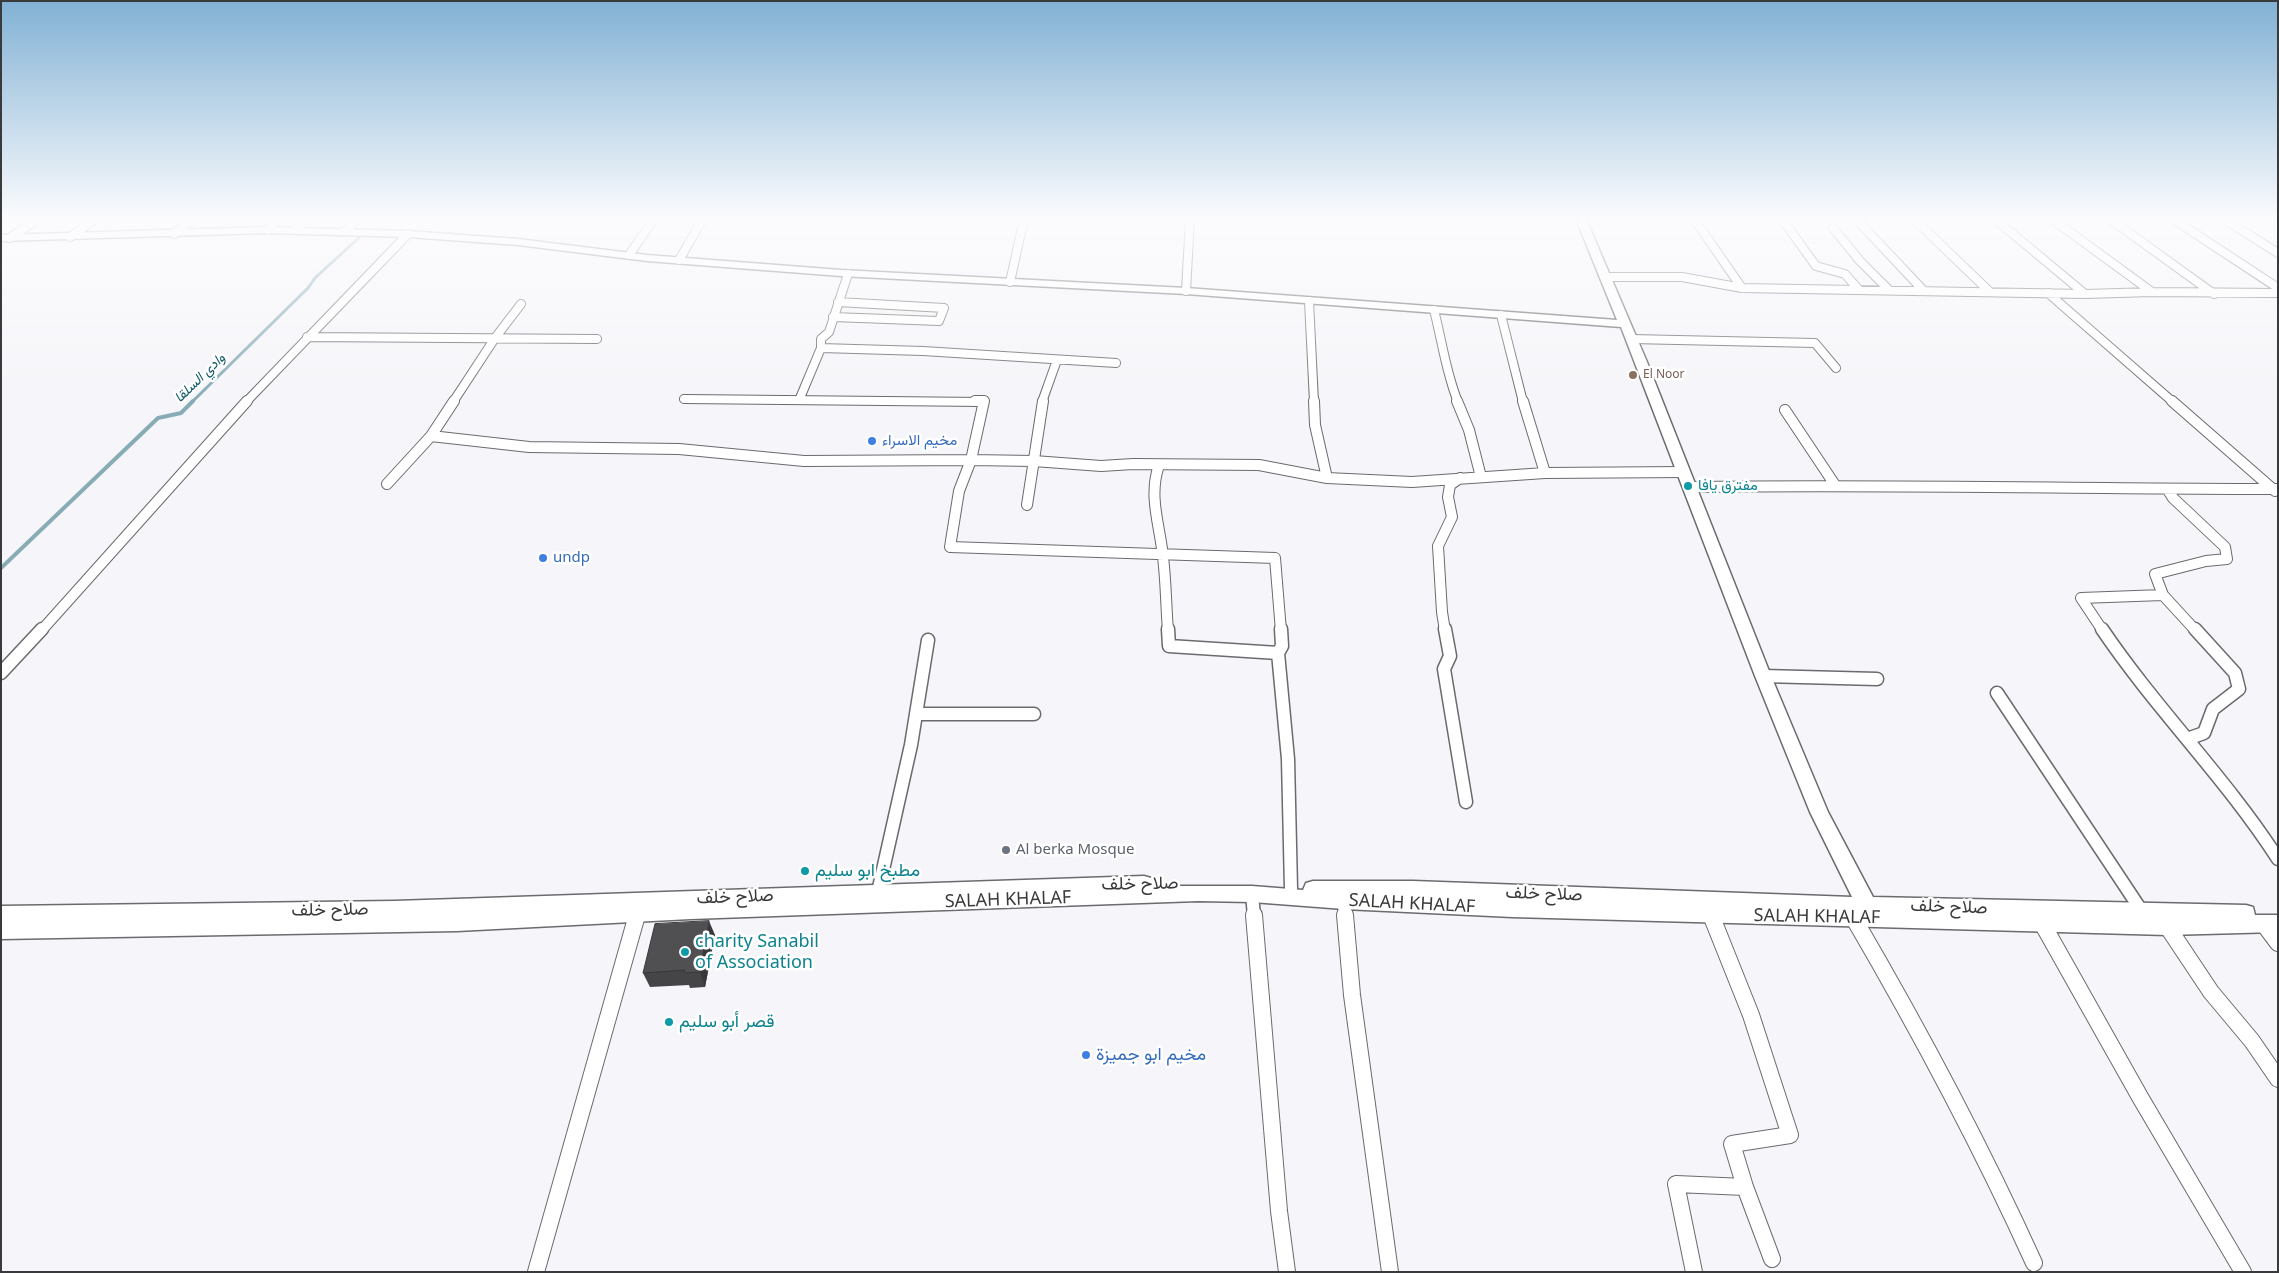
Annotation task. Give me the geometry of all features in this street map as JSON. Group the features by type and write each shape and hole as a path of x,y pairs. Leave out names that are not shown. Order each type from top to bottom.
{"main road":[{"name":"SALAH KHALAF","path":"637,916 691,911 1161,894 1252,894 1344,901 1512,909 1711,915 1863,913 2042,923 2167,926 2273,920"}],"street":[{"path":"1,673 26,648 167,486 364,278"},
{"path":"800,398 821,348 821,339 828,332 846,278"},
{"path":"937,278 1186,291 1624,324"},
{"path":"1186,291 1187,278"},
{"path":"1605,278 1691,487 1763,676 1819,812 1897,991 2003,1193 2034,1263"},
{"path":"1690,278 1742,288 2086,294 2152,292 2278,294"},
{"path":"1735,278 1742,288"},
{"path":"1849,278 1859,290"},
{"path":"1877,278 1889,290"},
{"path":"1912,278 1923,290"},
{"path":"1976,278 1990,292"},
{"path":"2067,278 2086,294"},
{"path":"2133,278 2152,292"},
{"path":"2192,278 2214,294"},
{"path":"2263,278 2278,288"},
{"path":"2048,293 2276,490"},
{"path":"1309,301 1315,425 1327,478"},
{"path":"833,317 939,321 944,308 838,302"},
{"path":"387,484 431,436 495,338 521,304"},
{"path":"1434,310 1446,357 1448,378 1470,430 1481,477"},
{"path":"1501,315 1518,386 1544,473"},
{"path":"307,337 597,339"},
{"path":"1631,339 1815,343 1836,368"},
{"path":"821,348 924,351 1116,363"},
{"path":"1027,506 1045,390 1057,360"},
{"path":"684,399 800,398 889,402 984,401 971,460 967,466 958,499 950,547 1093,551 1162,556 1275,558 1282,646 1278,653 1288,759 1291,889"},
{"path":"1785,410 1835,485"},
{"path":"431,436 529,448 608,447 679,449 804,461 971,460 1034,461 1101,466 1133,464 1259,465 1327,478 1412,482 1544,473 1684,472"},
{"path":"1159,465 1153,482 1156,502 1155,518 1162,556 1169,646 1278,653"},
{"path":"1460,478 1450,484 1448,497 1452,517 1438,546 1442,612 1450,656 1444,669 1466,802"},
{"path":"1691,487 1835,485 2276,490"},
{"path":"2168,490 2173,498 2225,548 2227,559 2206,561 2155,574 2163,595 2235,673 2239,690 2213,709 2204,732 2187,739"},
{"path":"2163,595 2081,598 2123,660 2255,823 2278,859"},
{"path":"878,892 916,714 928,640"},
{"path":"1763,676 1877,678"},
{"path":"1997,693 2143,912"},
{"path":"916,714 1034,714"},
{"name":"صلاح خلف","path":"1,914 395,909 1213,882 1291,889 1413,889 1863,913 2143,912 2273,920"},
{"path":"1252,894 1279,1211 1287,1272"},
{"path":"1344,901 1352,996 1390,1272"},
{"path":"1711,915 1750,1015 1790,1135 1732,1144 1744,1187 1772,1259"},
{"path":"536,1272 637,916"},
{"name":"صلاح خلف","path":"1,930 457,922 637,916"},
{"path":"2273,920 2278,943"},
{"path":"2042,923 2140,1097 2243,1272"},
{"path":"2167,926 2211,992 2252,1041 2278,1079"},
{"path":"1694,1272 1676,1184 1744,1187"}],"building":[{"path":"709,921 700,972 684,973 685,970 643,973 655,924"}],"waterway":[{"name":"وادي السلقا","path":"192,402 308,288 315,278"},
{"name":"وادي السلقا","path":"1,568 158,418 181,413 192,402"}],"place":[{"name":"El Noor","path":"1633,375"},
{"name":"مخيم الاسراء","path":"872,441"},
{"name":"مفترق يافا","path":"1688,486"},
{"name":"undp","path":"543,558"},
{"name":"Al berka Mosque","path":"1006,850"},
{"name":"مطبخ ابو سليم","path":"805,871"},
{"name":"charity Sanabil of Association","path":"685,952"},
{"name":"قصر أبو سليم","path":"669,1022"},
{"name":"مخيم ابو جميزة","path":"1086,1055"}]}
